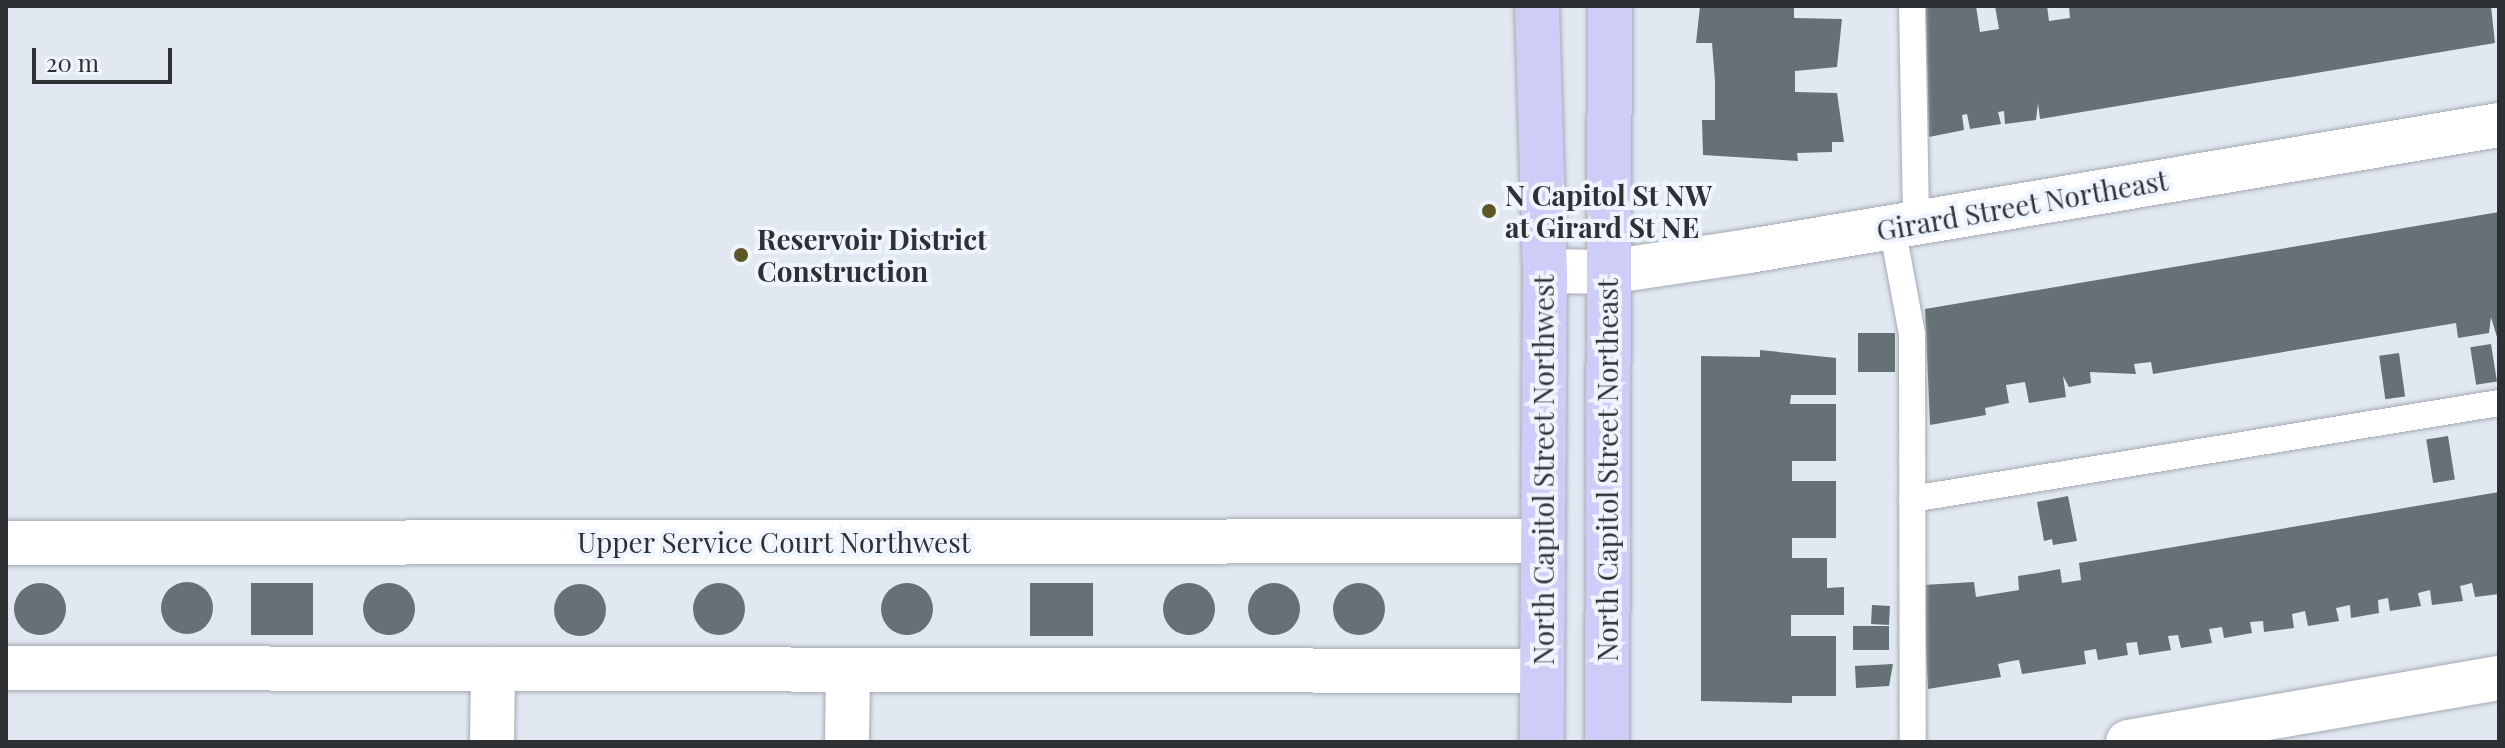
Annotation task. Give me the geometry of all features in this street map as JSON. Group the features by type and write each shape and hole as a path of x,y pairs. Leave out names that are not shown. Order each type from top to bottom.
{"main road":[{"name":"North Capitol Street Northwest","path":"1537,6 1545,271 1542,742"},
{"name":"North Capitol Street Northeast","path":"1607,742 1610,6"}],"street":[{"name":"Girard Street Northeast","path":"1545,271 1607,272 2499,125"},
{"name":"Upper Service Court Northwest","path":"6,543 1543,541"},
{"path":"6,668 1542,671"},
{"path":"492,742 493,669"},
{"path":"847,742 848,671"},
{"path":"2128,742 2499,678"}],"lane":[{"path":"1912,6 1904,225 1912,334 1913,742"},
{"path":"1912,499 2499,403"}],"building":[{"path":"1700,6 1794,6 1794,18 1842,19 1837,67 1795,71 1795,92 1837,93 1844,142 1832,142 1832,152 1797,153 1798,161 1703,155 1702,120 1715,120 1715,81 1712,43 1696,43"},
{"path":"1926,6 1976,6 1980,32 1999,29 1995,6 2047,6 2049,21 2070,18 2069,6 2491,6 2495,43 2040,119 2038,103 2036,120 2005,124 2004,111 1998,112 2001,124 1970,129 1967,114 1962,115 1964,130 1929,137"},
{"path":"2499,212 2499,344 2491,317 2489,333 2458,338 2456,323 2153,374 2151,362 2134,364 2136,374 2090,372 2091,383 2069,387 2063,376 2066,397 2029,403 2025,382 2006,385 2009,403 1985,408 1986,415 1930,425 1925,309"},
{"path":"1858,333 1895,333 1895,372 1858,372"},
{"path":"2491,344 2497,382 2476,385 2470,347"},
{"path":"1760,350 1836,358 1836,395 1791,395 1790,404 1836,404 1836,461 1792,461 1792,481 1836,481 1836,538 1792,538 1792,558 1827,558 1827,588 1844,587 1844,615 1791,615 1791,636 1836,636 1836,696 1792,696 1792,703 1701,701 1701,356 1760,357"},
{"path":"2399,353 2405,397 2385,399 2379,356"},
{"path":"2448,436 2455,479 2433,483 2426,439"},
{"path":"2499,492 2499,594 2475,597 2472,583 2460,586 2463,601 2432,605 2430,590 2418,593 2421,606 2390,611 2388,598 2378,600 2379,613 2351,618 2350,605 2336,608 2339,621 2308,626 2305,611 2292,614 2294,628 2264,632 2263,621 2250,622 2252,633 2224,638 2222,627 2209,629 2212,643 2181,648 2178,635 2168,636 2171,650 2139,655 2137,642 2126,643 2128,655 2098,660 2096,649 2084,651 2086,664 2022,674 2019,660 2012,661 1998,664 2001,677 1928,689 1923,585 1974,582 1976,597 2019,590 2018,576 2060,569 2062,583 2081,580 2079,563"},
{"path":"2068,496 2077,541 2053,545 2052,539 2044,541 2037,502"},
{"path":"187,582 205,590 213,608 205,626 187,634 169,626 161,608 169,590"},
{"path":"40,583 58,591 66,609 58,627 40,635 22,627 14,609 22,591"},
{"path":"251,583 313,583 313,635 251,635"},
{"path":"389,583 407,591 415,609 407,627 389,635 371,627 363,609 371,591"},
{"path":"719,583 737,591 745,609 737,627 719,635 701,627 693,609 701,591"},
{"path":"907,583 925,591 933,609 925,627 907,635 889,627 881,609 889,591"},
{"path":"1030,583 1093,583 1093,636 1030,636"},
{"path":"1189,583 1207,591 1215,609 1207,627 1189,635 1171,627 1163,609 1171,591"},
{"path":"1274,583 1292,591 1300,609 1292,627 1274,635 1256,627 1248,609 1256,591"},
{"path":"1359,583 1377,591 1385,609 1377,627 1359,635 1341,627 1333,609 1341,591"},
{"path":"580,584 598,592 606,610 598,628 580,636 562,628 554,610 562,592"},
{"path":"1872,605 1890,606 1889,625 1871,624"},
{"path":"1853,626 1889,626 1889,650 1853,650"},
{"path":"1893,664 1889,686 1856,688 1855,666"}],"place":[{"name":"N Capitol St NW at Girard St NE","path":"1489,211"},
{"name":"Reservoir District Construction","path":"741,255"}]}
